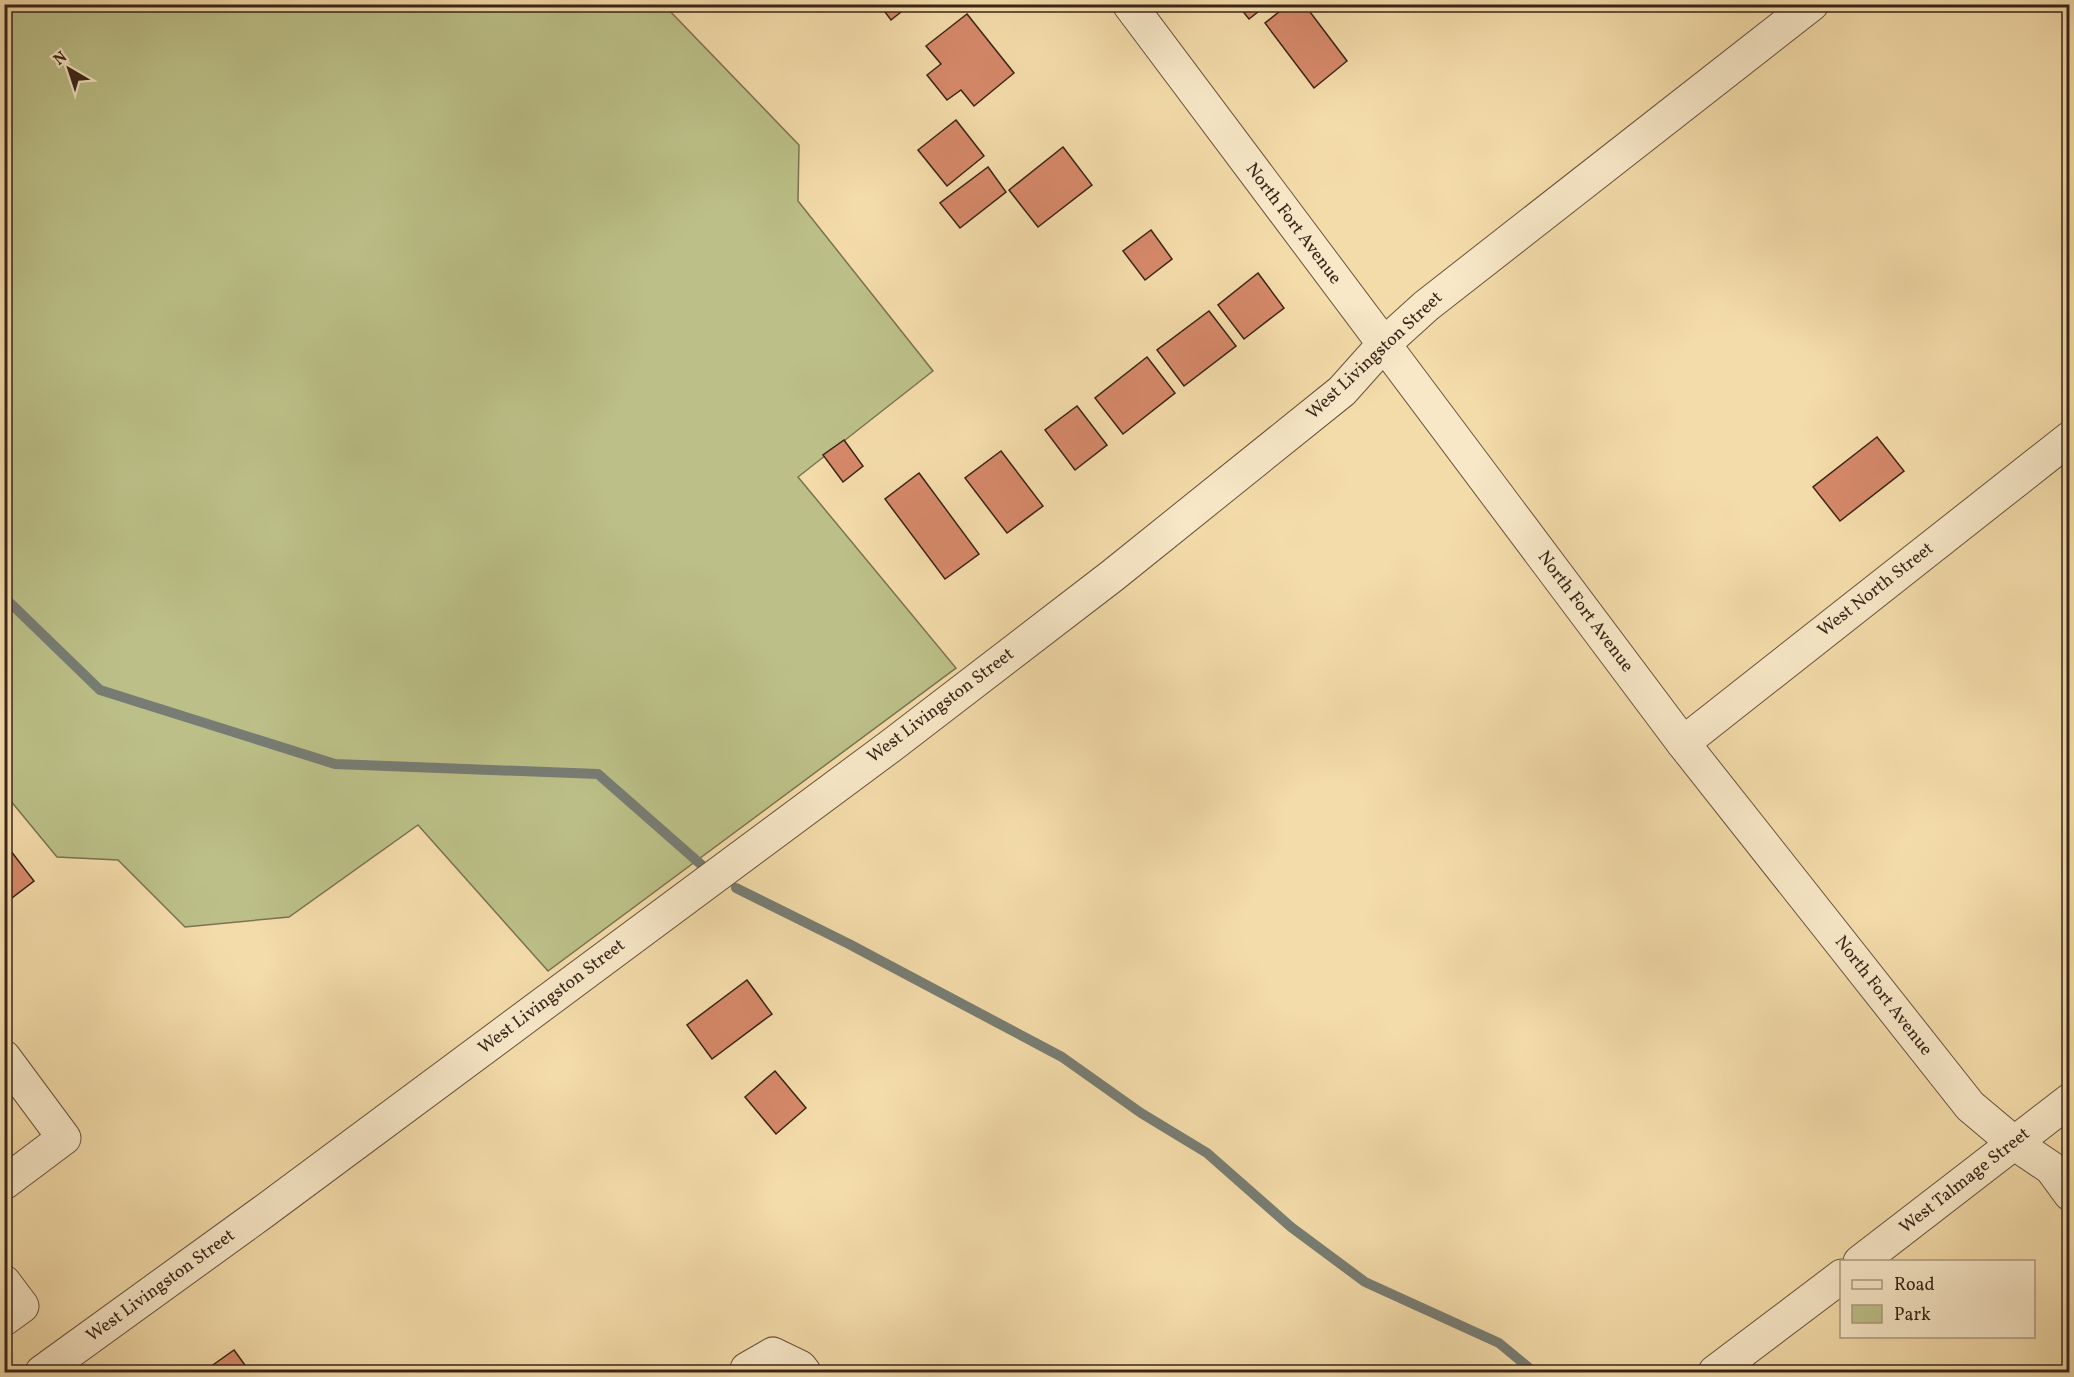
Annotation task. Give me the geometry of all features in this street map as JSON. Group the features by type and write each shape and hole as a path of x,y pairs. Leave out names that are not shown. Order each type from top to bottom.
{"street":[{"name":"North Fort Avenue","path":"1129,4 1683,743 1970,1106 2014,1143 2051,1168 2070,1194"},
{"name":"West Livingston Street","path":"42,1372 320,1170 882,752 1085,597 1342,391 1384,344 1426,306 1812,4"},
{"name":"West North Street","path":"1683,743 2070,438"},
{"path":"4,1057 64,1137 4,1183"},
{"name":"West Talmage Street","path":"1863,1260 2070,1101"},
{"path":"1715,1372 1840,1278"},
{"path":"4,1282 22,1306 4,1319"},
{"path":"746,1372 747,1369 773,1354 800,1367 804,1372"}],"green space":[{"path":"4,5 664,5 799,145 798,201 933,371 798,477 956,668 548,971 418,825 289,917 185,927 118,860 57,857 5,794"}],"building":[{"path":"879,4 911,4 891,20"},
{"path":"1237,4 1268,4 1249,19"},
{"path":"1289,4 1304,4 1347,61 1314,88 1265,23"},
{"path":"967,14 1014,73 974,106 961,90 947,100 927,75 941,64 926,46"},
{"path":"956,120 984,156 947,186 918,150"},
{"path":"1063,147 1092,185 1038,227 1009,190"},
{"path":"988,167 1006,192 960,228 940,203"},
{"path":"1151,230 1172,259 1145,280 1123,251"},
{"path":"1258,273 1284,308 1244,339 1218,305"},
{"path":"1209,311 1236,346 1184,386 1157,350"},
{"path":"1147,357 1175,393 1123,434 1095,398"},
{"path":"1077,406 1107,445 1075,470 1045,430"},
{"path":"1877,437 1904,471 1840,521 1813,487"},
{"path":"844,440 863,466 843,482 823,455"},
{"path":"1001,451 1043,506 1007,533 965,478"},
{"path":"919,473 979,554 945,579 885,499"},
{"path":"4,842 34,881 4,904"},
{"path":"747,980 772,1014 712,1059 687,1025"},
{"path":"775,1071 806,1108 776,1134 745,1097"},
{"path":"234,1350 250,1372 203,1372"}],"waterway":[{"path":"4,597 100,690 335,764 598,774 705,868"},
{"path":"736,888 849,944 1062,1057 1141,1113 1207,1153 1291,1227 1365,1282 1499,1343 1534,1372"}]}
